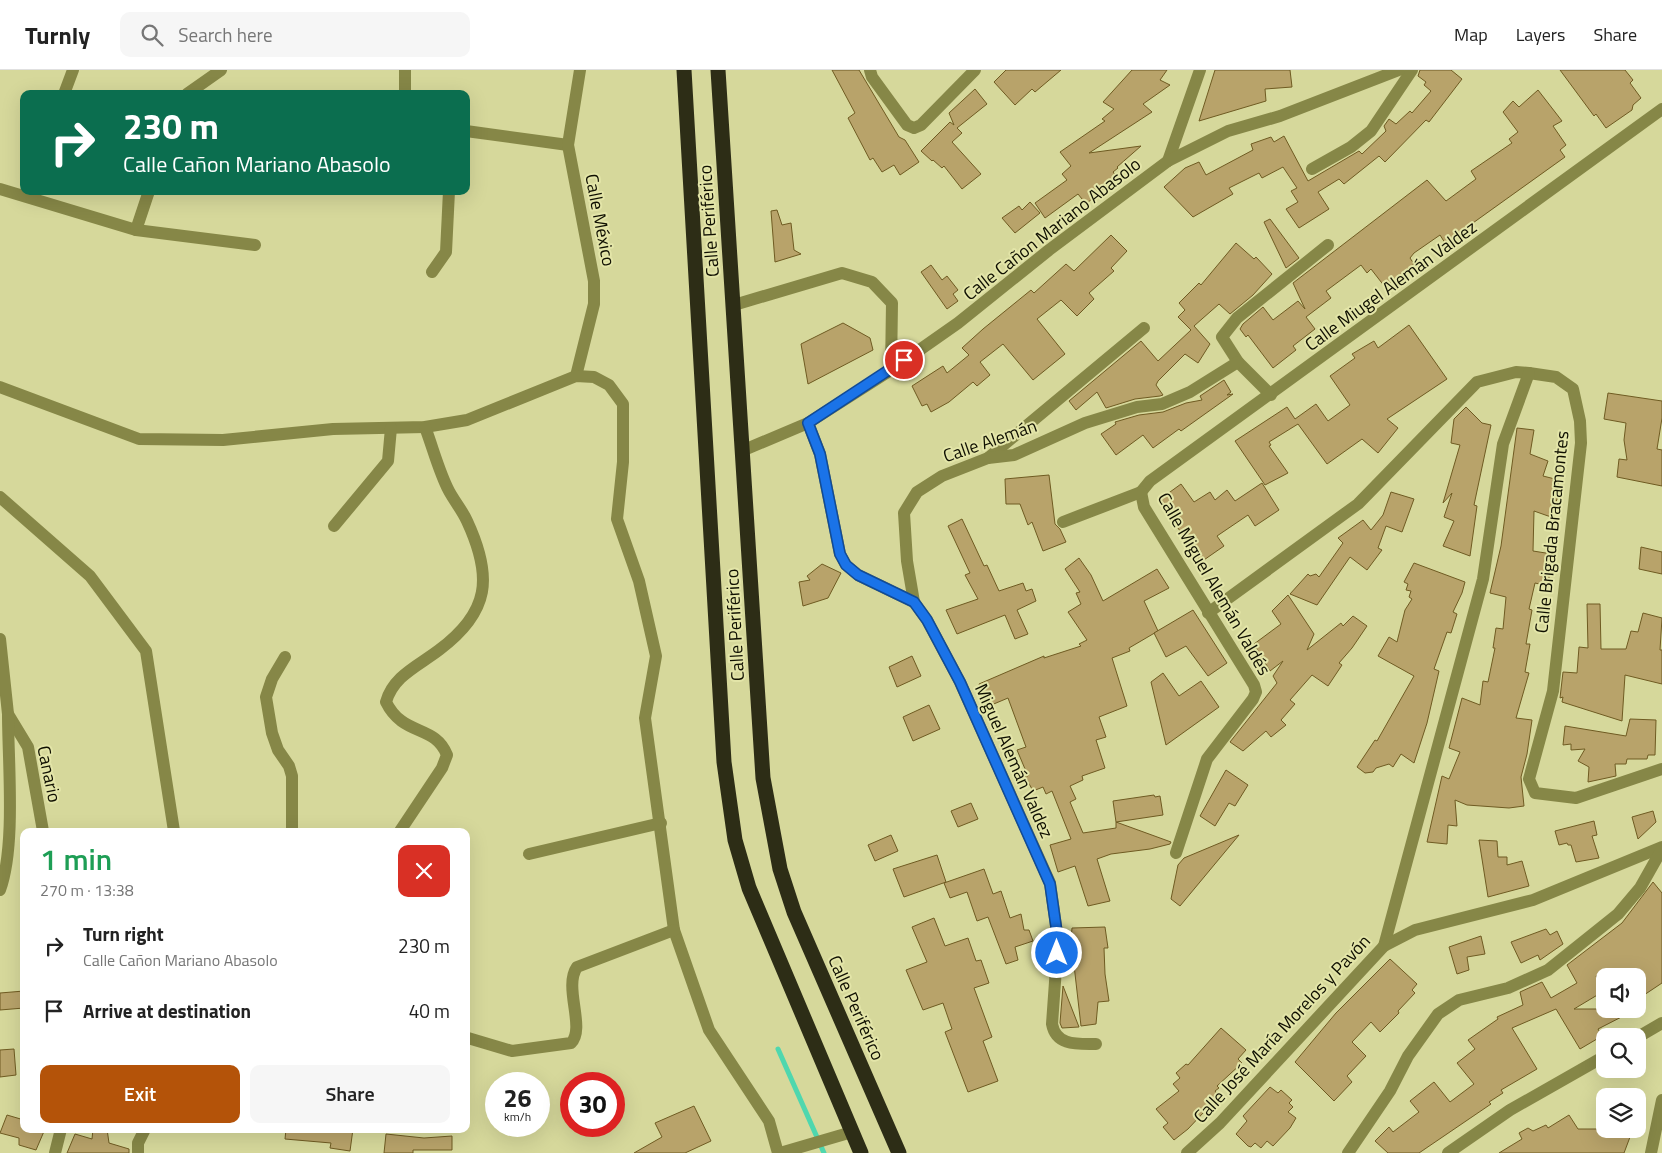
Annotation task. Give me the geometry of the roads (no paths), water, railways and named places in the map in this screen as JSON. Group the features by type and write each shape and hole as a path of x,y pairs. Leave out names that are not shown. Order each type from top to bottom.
{"highway":[{"name":"Calle Periférico","path":"684,70 724,762 735,840 749,888 771,943 861,1153"},
{"name":"Calle Periférico","path":"718,70 744,450 763,778 778,861 794,912 899,1153"}],"street":[{"path":"66,90 73,70"},
{"path":"192,90 221,70"},
{"path":"405,70 405,90"},
{"name":"Calle México","path":"576,376 594,304 594,281 568,146 580,70"},
{"path":"870,70 872,78 907,125 914,128 921,125 975,70"},
{"path":"1168,161 1200,70"},
{"name":"Calle Cañon Mariano Abasolo","path":"744,450 808,423 891,370 958,323 1049,250 1168,161 1228,131 1280,116 1399,70"},
{"path":"1312,169 1371,131 1412,70"},
{"name":"Calle Miugel Alemán Valdez","path":"1141,492 1150,481 1662,110"},
{"path":"470,132 568,146"},
{"path":"0,189 20,193"},
{"path":"27,195 136,230 254,245"},
{"path":"136,230 148,195"},
{"path":"432,272 446,252 450,195"},
{"path":"1271,394 1238,362 1222,337 1237,318 1328,245"},
{"path":"734,304 842,273 872,282 892,303 891,370"},
{"path":"988,458 1144,328"},
{"name":"Calle Alemán","path":"914,602 907,561 904,513 910,500 917,492 942,476 988,458 1014,455 1086,423 1137,408 1162,404 1190,392 1238,362"},
{"path":"1208,613 1358,504 1477,382 1516,372 1529,372 1503,444 1483,579 1384,946"},
{"name":"Calle Brigada Bracamontes","path":"1529,372 1556,377 1574,390 1580,421 1581,443 1553,691 1530,779 1535,793 1576,798 1662,769"},
{"path":"0,387 140,439 223,440 333,429 425,427 467,420 576,376 594,377 609,385 623,404 623,462 617,520 639,581 656,656 645,718 661,823 674,930 709,1030 769,1121 778,1153 808,1148 852,1132"},
{"name":"Miguel Alemán Valdez","path":"808,423 820,454 840,554 846,565 858,575 914,602 927,620 960,682 1050,884 1058,940 1052,1024 1054,1032 1060,1039 1071,1044 1096,1044"},
{"path":"402,828 442,768 446,755 443,745 434,738 403,724 392,715 386,702 389,691 398,679 466,628 481,601 484,579 480,552 466,519 449,490 425,427"},
{"path":"334,526 388,461 391,452 391,428"},
{"path":"1063,522 1141,492"},
{"name":"Calle Miguel Alemán Valdés","path":"1141,492 1144,507 1254,685 1256,692 1207,759 1176,853"},
{"path":"0,497 90,576 146,651 174,828"},
{"name":"Canario","path":"0,639 8,714 28,747 42,828"},
{"path":"285,658 272,679 266,697 275,742 289,766 292,776 292,828"},
{"path":"0,890 6,874 8,714"},
{"path":"529,854 661,823"},
{"path":"1348,1153 1390,1091 1408,1056 1438,1014 1459,1000 1508,988 1548,970 1618,914 1640,888 1662,848"},
{"name":"Calle José María Morelos y Pavón","path":"1186,1153 1220,1123 1384,946 1415,930 1533,900 1662,848"},
{"path":"470,1039 512,1051 571,1043 576,1034 572,979 577,968 674,930"},
{"path":"1646,1032 1662,1023"},
{"path":"1448,1153 1510,1110 1596,1061"},
{"path":"1651,1153 1662,1100"},
{"path":"56,1153 60,1133"},
{"path":"138,1153 138,1143 143,1133"}],"waterway":[{"path":"778,1049 824,1153"}]}
